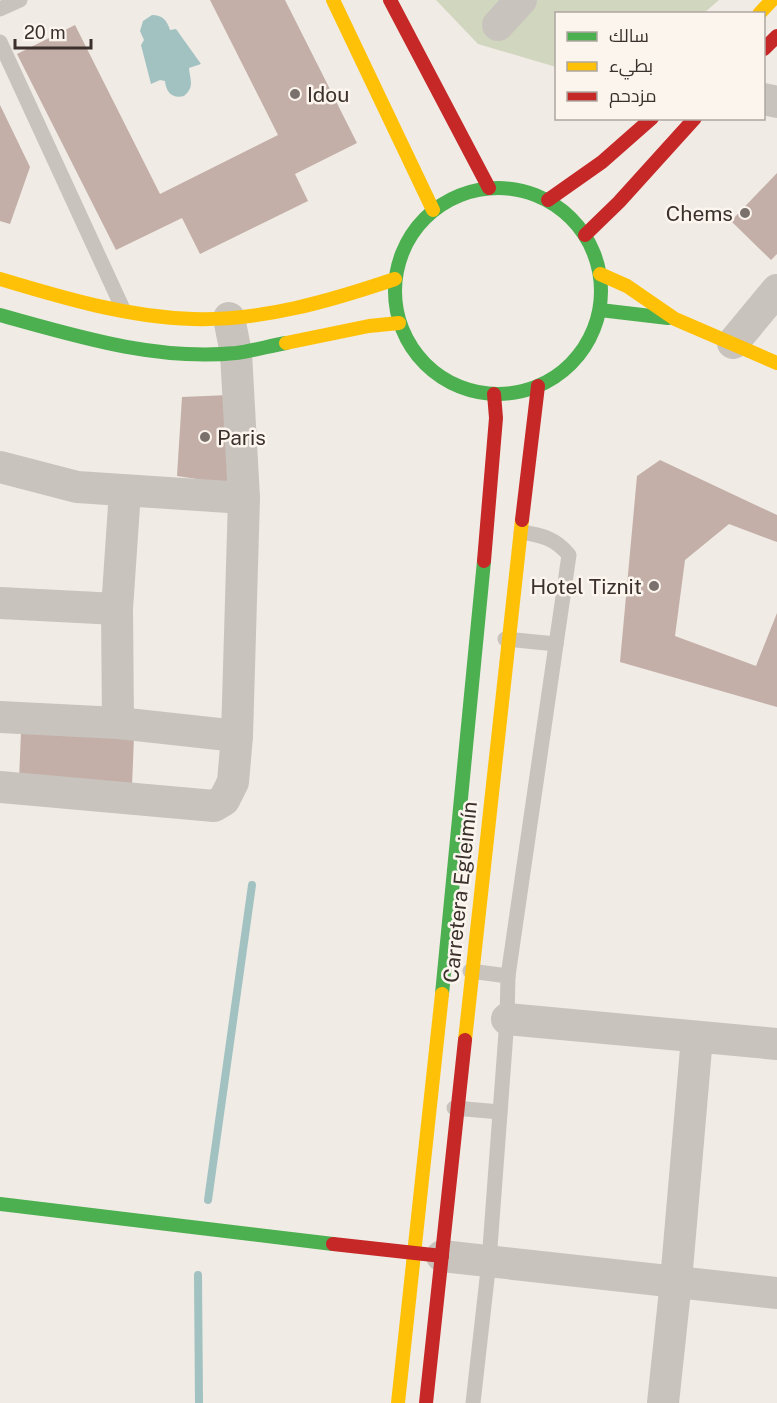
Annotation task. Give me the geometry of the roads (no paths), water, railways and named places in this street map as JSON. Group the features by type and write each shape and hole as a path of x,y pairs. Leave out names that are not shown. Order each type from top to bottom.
{"main road":[{"path":"333,0 433,210"},
{"path":"390,0 489,188"},
{"path":"761,12 772,0"},
{"path":"765,48 777,36"},
{"path":"548,201 584,177 650,120"},
{"path":"585,235 693,120"},
{"path":"489,188 520,190 548,201 569,216 592,247 600,274 602,292 600,310 592,334 567,368 538,386 517,392 495,394 459,386 429,368 406,339 399,323 394,294 401,253 414,230 433,210 459,195 489,188"},
{"path":"600,274 627,286 675,319 777,363"},
{"path":"0,279 124,311 175,318 229,318 353,294 395,279"},
{"path":"600,310 675,319"},
{"path":"0,315 93,341 148,350 236,353 369,326 399,323"},
{"name":"Carretera Egleimín","path":"398,1403 428,1255 448,1196 538,386"},
{"name":"Carretera Egleimín","path":"426,1403 428,1255 421,1193 478,635 496,418 495,394"},
{"path":"421,1193 448,1196"},
{"path":"0,1204 428,1255"}],"street":[{"path":"498,26 521,0"},
{"path":"733,343 777,290"},
{"path":"0,787 214,806 224,800 233,782 237,736 244,498 236,353 229,318"},
{"path":"0,467 77,487 244,498"},
{"path":"117,723 117,609 125,491"},
{"path":"0,603 117,609"},
{"path":"0,717 117,723 237,736"},
{"path":"507,1019 777,1044"},
{"path":"663,1403 697,1037"},
{"path":"428,1255 777,1293"}],"lane":[{"path":"0,9 20,0"},
{"path":"0,42 124,311"},
{"path":"472,1403 489,1262 507,1019 508,976 569,555 561,544 545,535 521,532"},
{"path":"478,635 556,644"},
{"path":"445,969 508,976"},
{"path":"430,1106 500,1112"}],"water":[{"path":"152,15 164,19 170,30 176,29 201,64 189,68 191,86 184,96 170,94 165,81 160,80 151,84 141,45 144,40 140,31 143,21"}],"waterway":[{"path":"208,1200 252,885"},
{"path":"198,1275 199,1403"}],"place":[{"name":"Idou","path":"295,94"},
{"name":"Chems","path":"745,213"},
{"name":"Paris","path":"205,437"},
{"name":"Hotel Tiznit","path":"654,586"}]}
